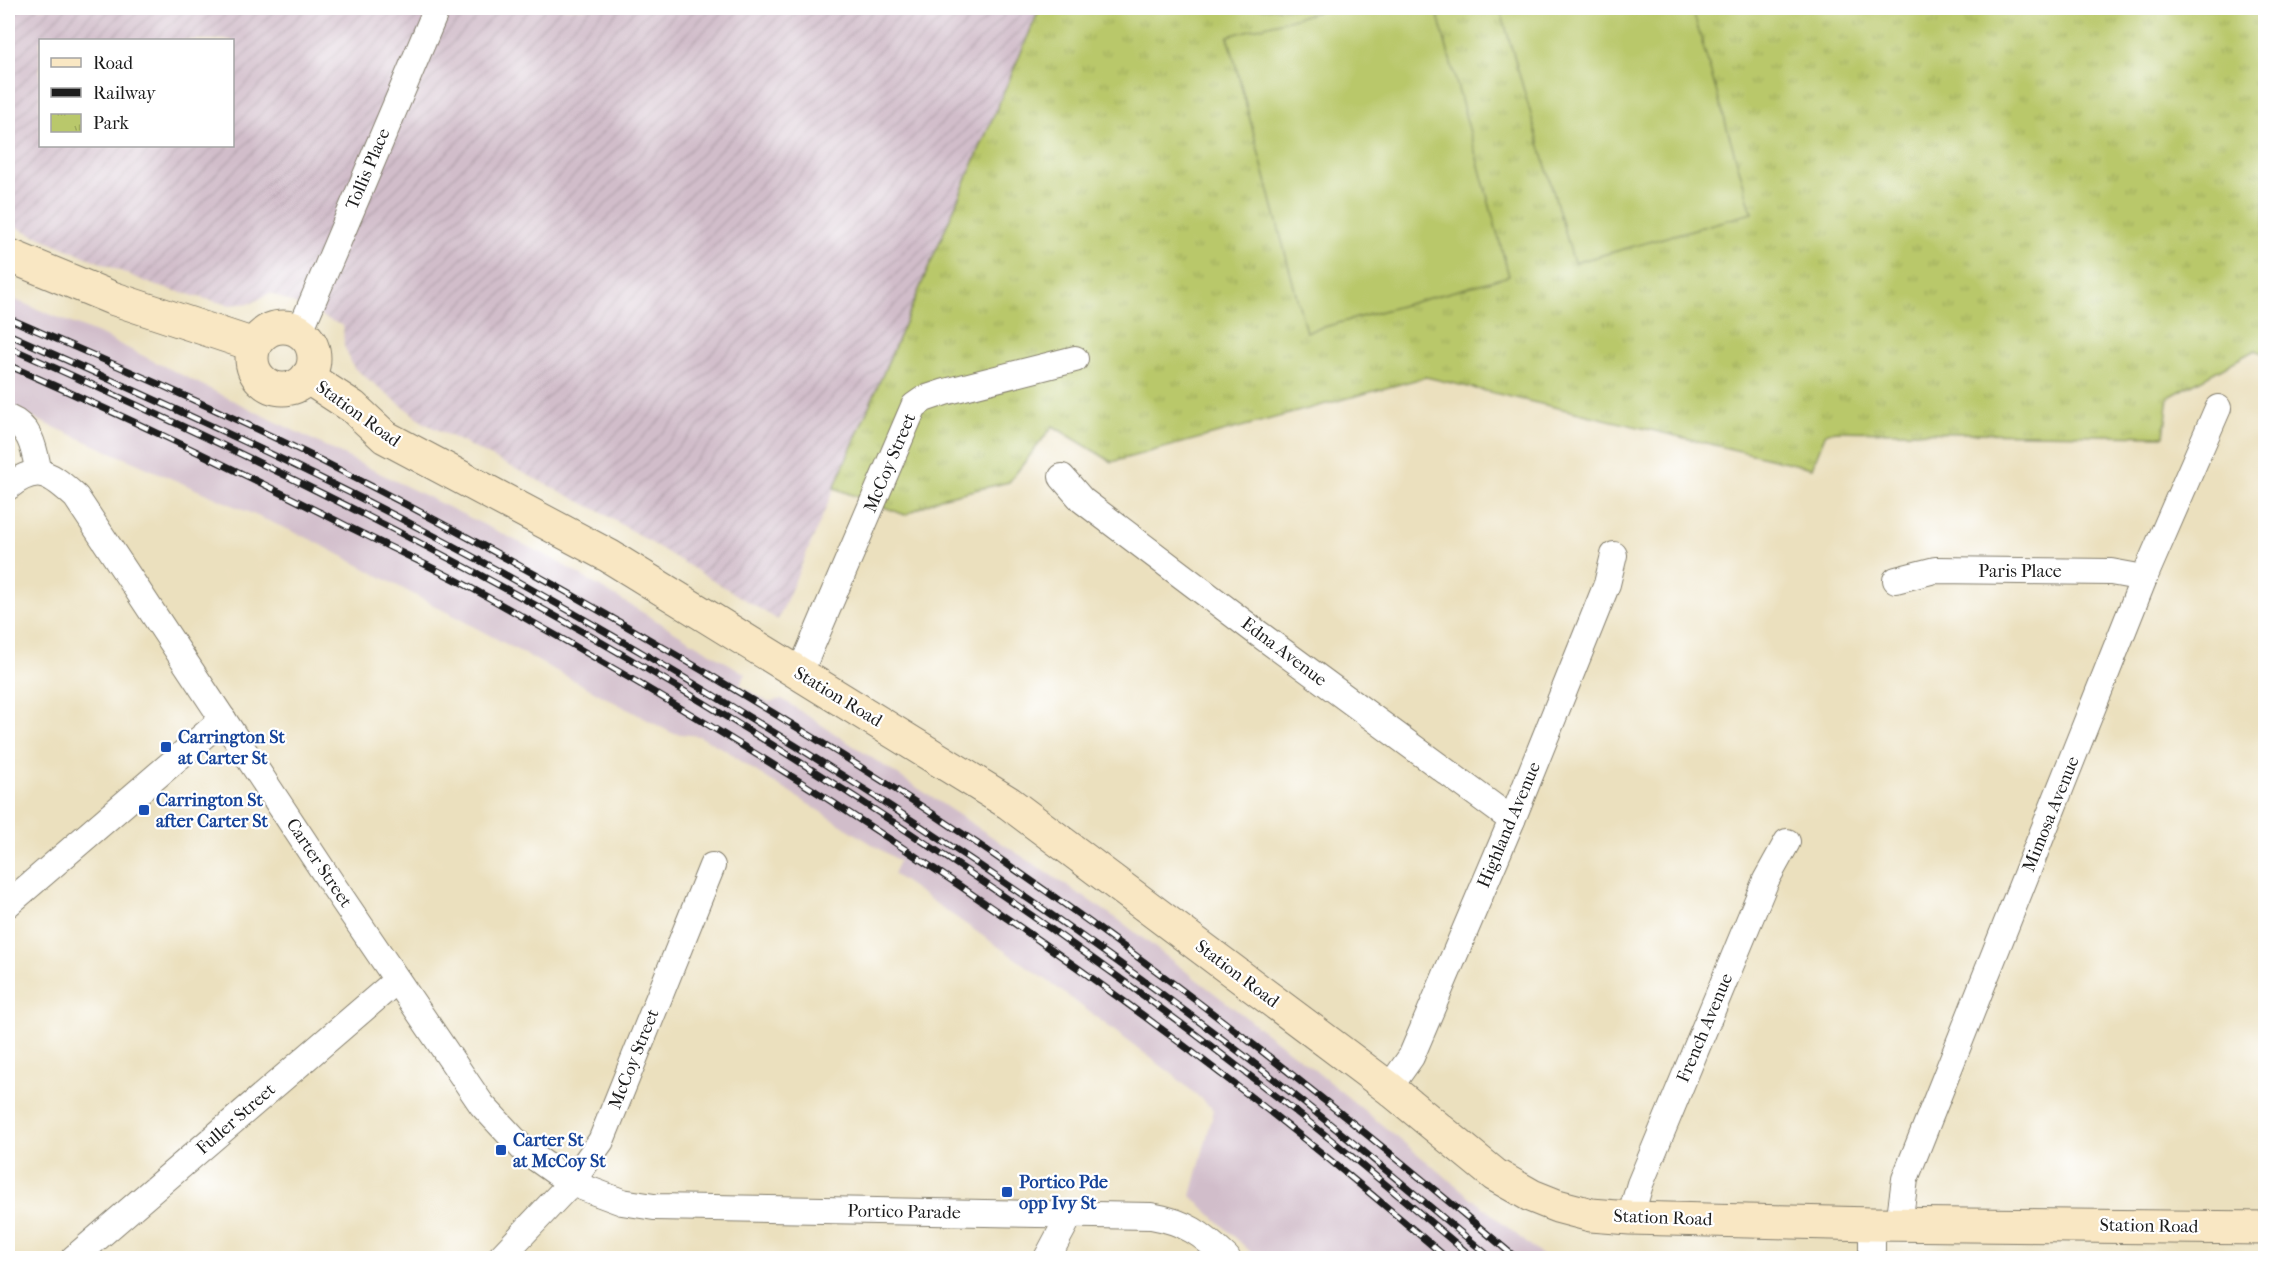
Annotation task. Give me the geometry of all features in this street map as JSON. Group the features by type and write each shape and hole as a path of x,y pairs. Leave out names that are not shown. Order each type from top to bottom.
{"main road":[{"path":"8,255 112,298 254,345"},
{"path":"291,327 308,338 315,358 313,368 300,385 280,389 269,386 255,372 252,362 254,345 262,334 271,329 291,327"},
{"name":"Station Road","path":"307,377 353,407 385,437 609,556 1009,803 1389,1088 1495,1175 1532,1196 1557,1206 1591,1215 1630,1218 1886,1224 2265,1228"}],"street":[{"name":"Tollis Place","path":"300,331 437,8"},
{"name":"McCoy Street","path":"800,675 914,405 945,392 1075,359"},
{"name":"Mimosa Avenue","path":"1872,1258 2144,578 2218,408"},
{"path":"8,418 19,422 28,432 34,446 39,473 26,475 8,487"},
{"name":"Carter Street","path":"39,473 58,481 76,497 482,1105 523,1149 571,1183"},
{"name":"Edna Avenue","path":"1062,477 1082,500 1259,634 1512,820"},
{"name":"Highland Avenue","path":"1389,1088 1411,1057 1512,820 1607,584 1614,555"},
{"name":"Paris Place","path":"1896,580 1935,570 2111,572 2144,578"},
{"path":"8,904 224,719"},
{"name":"French Avenue","path":"1630,1218 1640,1184 1766,880 1787,842"},
{"name":"McCoy Street","path":"500,1258 571,1183 601,1141 712,866"},
{"name":"Fuller Street","path":"74,1258 397,980"},
{"name":"Portico Parade","path":"571,1183 622,1202 654,1207 1151,1216 1187,1226 1205,1237 1227,1258"},
{"path":"1047,1258 1070,1215"}],"shaded area":[{"path":"8,8 1040,8 778,620 599,511 424,423 354,368 344,346 343,326 270,293 252,303 229,305 156,286 8,224"},
{"path":"8,297 103,336 553,559 746,674 740,685 768,702 782,699 1119,920 1312,1068 1545,1258 1257,1258 1191,1196 1214,1110 1172,1074 1048,981 893,874 899,861 741,762 729,752 699,736 672,733 312,540 8,407"}],"green space":[{"path":"1040,8 2265,8 2265,354 2255,350 2169,397 2164,436 1831,431 1826,433 1812,468 1426,377 1112,462 1053,426 1009,482 940,498 905,515 834,488"},
{"path":"1332,8 1436,8 1509,276 1306,332 1228,36"},
{"path":"1500,8 1692,8 1752,213 1574,263"}],"railway":[{"path":"8,318 241,422 381,491 567,592 811,736 995,856 1173,984 1347,1118 1516,1258"},
{"path":"8,334 245,442 420,528 577,615 774,732 966,856 1154,988 1308,1106 1491,1258"},
{"path":"8,347 245,456 401,533 630,659 786,754 940,853 1164,1011 1297,1113 1473,1258"},
{"path":"8,365 221,463 462,583 562,639 758,755 855,816 1045,944 1138,1011 1285,1123 1447,1258"}],"place":[{"name":"Carrington St at Carter St","path":"166,747"},
{"name":"Carrington St after Carter St","path":"144,810"},
{"name":"Carter St at McCoy St","path":"501,1150"},
{"name":"Portico Pde opp Ivy St","path":"1007,1192"}]}
